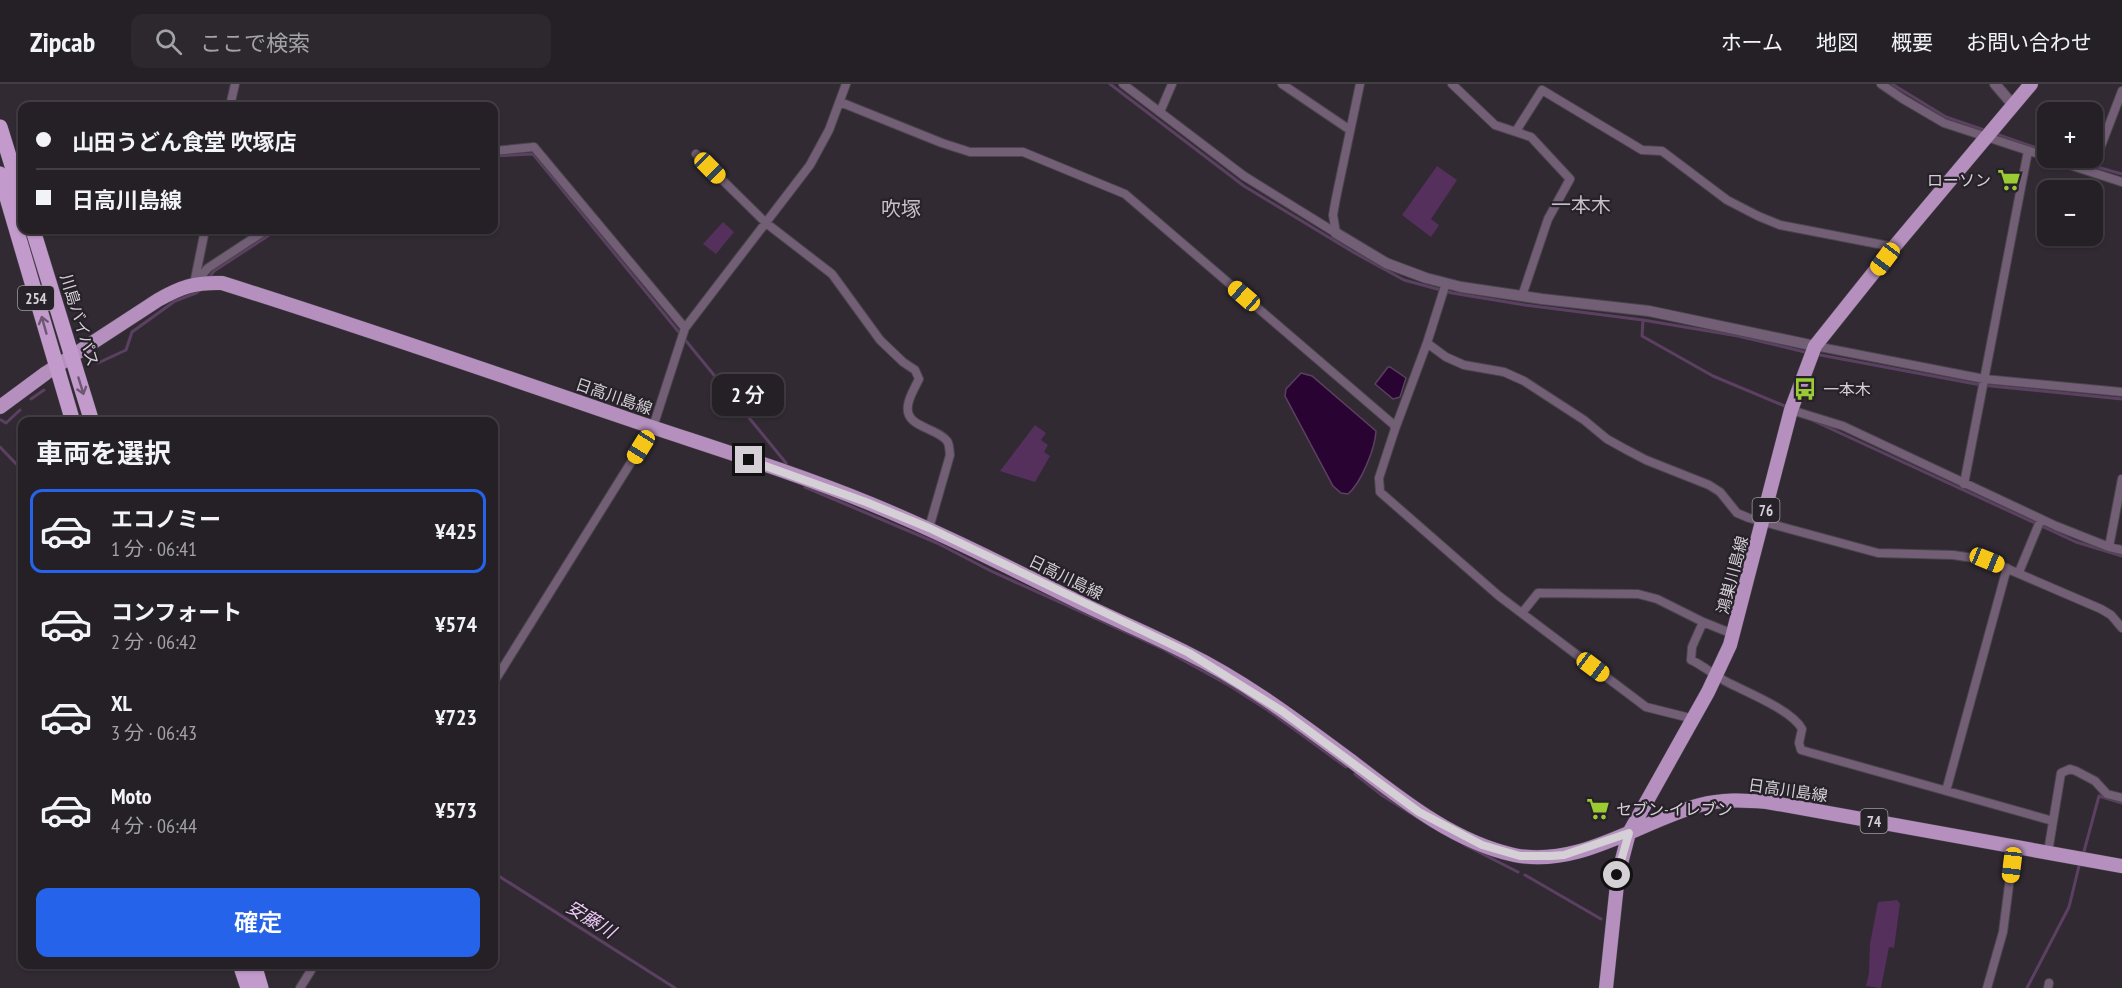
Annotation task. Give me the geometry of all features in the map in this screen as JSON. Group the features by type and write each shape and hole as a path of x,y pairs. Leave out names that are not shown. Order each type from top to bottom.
{"highway":[{"path":"0,127 18,185"},
{"name":"254","path":"0,174 71,417"},
{"name":"川島バイパス","path":"34,234 91,417"},
{"path":"242,969 248,988"},
{"path":"255,969 261,988"}],"main road":[{"name":"鴻巣川島線","path":"1606,988 1617,875 1629,833 1717,675 1733,634 1791,410 1815,346 1894,247 2031,84"},
{"name":"日高川島線","path":"0,407 56,366 158,300 194,284 222,283 653,427 845,494 929,528 1189,653 1217,669 1282,711 1419,812 1482,845 1520,856 1539,858 1564,855 1629,833 1696,806 1717,801 1741,800 1767,802 2122,866"}],"street":[{"path":"231,102 235,84"},
{"path":"498,676 653,427 685,328 766,223 822,145 846,84"},
{"path":"1123,84 1244,176 1386,263 1412,274 1446,283 1522,296 1649,311 1984,379 2122,392"},
{"path":"1160,112 1172,84"},
{"path":"1282,84 1350,130"},
{"path":"1336,233 1333,214 1360,84"},
{"path":"1452,84 1495,125 1531,137 1570,179 1548,219 1522,296"},
{"path":"1881,84 1944,123 2037,154"},
{"path":"1995,84 2013,105"},
{"path":"1516,131 1542,90 1642,150 1662,151 1727,200 1758,216 1780,225 1894,247"},
{"path":"2091,172 2122,91"},
{"path":"840,102 970,152 1023,152 1125,195 1394,425 1395,429"},
{"path":"498,151 534,147 685,328"},
{"path":"1964,484 2028,151"},
{"path":"696,154 766,223 832,274 880,340 915,370 919,379 908,405 908,414 912,421 940,435 949,443 950,455 929,528"},
{"path":"2079,168 2122,182"},
{"path":"194,284 205,234"},
{"path":"194,284 208,268 260,234"},
{"path":"1446,283 1379,478 1380,492 1499,597 1646,708 1694,719"},
{"path":"1427,343 1446,357 1464,365 1504,372 1524,381 1584,420 1607,439 1646,460 1709,485 1719,492 1737,513 1749,518 1764,520 1878,554 1953,555 1987,560 2101,609 2122,628"},
{"path":"1791,410 1843,426 2041,519 2109,547 2122,550"},
{"path":"2109,547 2122,480"},
{"path":"2019,572 2041,519"},
{"path":"1946,791 2007,568"},
{"path":"1522,613 1538,593 1624,592 1657,598 1702,622 1733,634"},
{"path":"1702,622 1692,647 1691,660 1725,681 1769,702 1800,726 1802,729 1799,747 1805,752 2054,821"},
{"path":"2048,852 2061,773 2065,770 2082,774 2095,781 2107,794 2122,798"},
{"path":"1987,988 2003,932 2014,846"},
{"path":"300,988 312,969"}],"shaded area":[{"path":"1437,166 1457,180 1431,219 1439,225 1431,237 1402,215"},
{"path":"723,222 734,232 716,254 703,244"},
{"path":"1388,367 1406,378 1400,397 1393,399 1375,384"},
{"path":"1301,373 1312,376 1376,431 1367,465 1348,494 1341,493 1333,486 1285,396 1286,389"},
{"path":"1035,425 1046,433 1041,440 1048,445 1044,452 1050,456 1035,482 1000,471"},
{"path":"1897,900 1900,904 1894,948 1889,947 1881,988 1866,986 1870,944 1878,902"}],"waterway":[{"path":"1110,84 1244,186 1404,280 1452,293 1643,320 1738,336 1809,353"},
{"path":"1892,84 1946,117 1987,131"},
{"path":"1996,134 2037,148"},
{"path":"498,156 533,154 786,463"},
{"path":"2101,168 2122,174"},
{"path":"209,278 214,271 271,234"},
{"path":"98,363 126,350 132,332 175,301 200,290"},
{"path":"1643,320 1642,336 1713,376 1787,407"},
{"path":"1815,354 1981,385 2122,399"},
{"path":"31,399 44,390"},
{"path":"1,420 6,423 20,410"},
{"path":"1814,421 2076,542 2122,556"},
{"name":"安藤川","path":"0,447 18,466"},
{"path":"805,487 937,543 991,571 1163,649 1230,686 1269,711 1346,767"},
{"path":"1355,774 1383,796 1420,819"},
{"path":"2083,855 2099,796 2122,803"},
{"path":"1465,845 1518,872"},
{"path":"2027,988 2069,907 2080,862"},
{"path":"1525,875 1601,919"},
{"name":"安藤川","path":"498,876 675,988"}],"place":[{"name":"ローソン","path":"2009,180"},
{"name":"一本木","path":"1805,389"},
{"name":"セブン-イレブン","path":"1598,809"}],"district":[{"name":"一本木","path":"1581,205"},
{"name":"吹塚","path":"901,209"}],"route":[{"path":"749,460 866,502 929,528 1189,653 1304,726 1419,812 1482,845 1498,851 1539,858 1564,855 1629,833 1617,875"}]}
